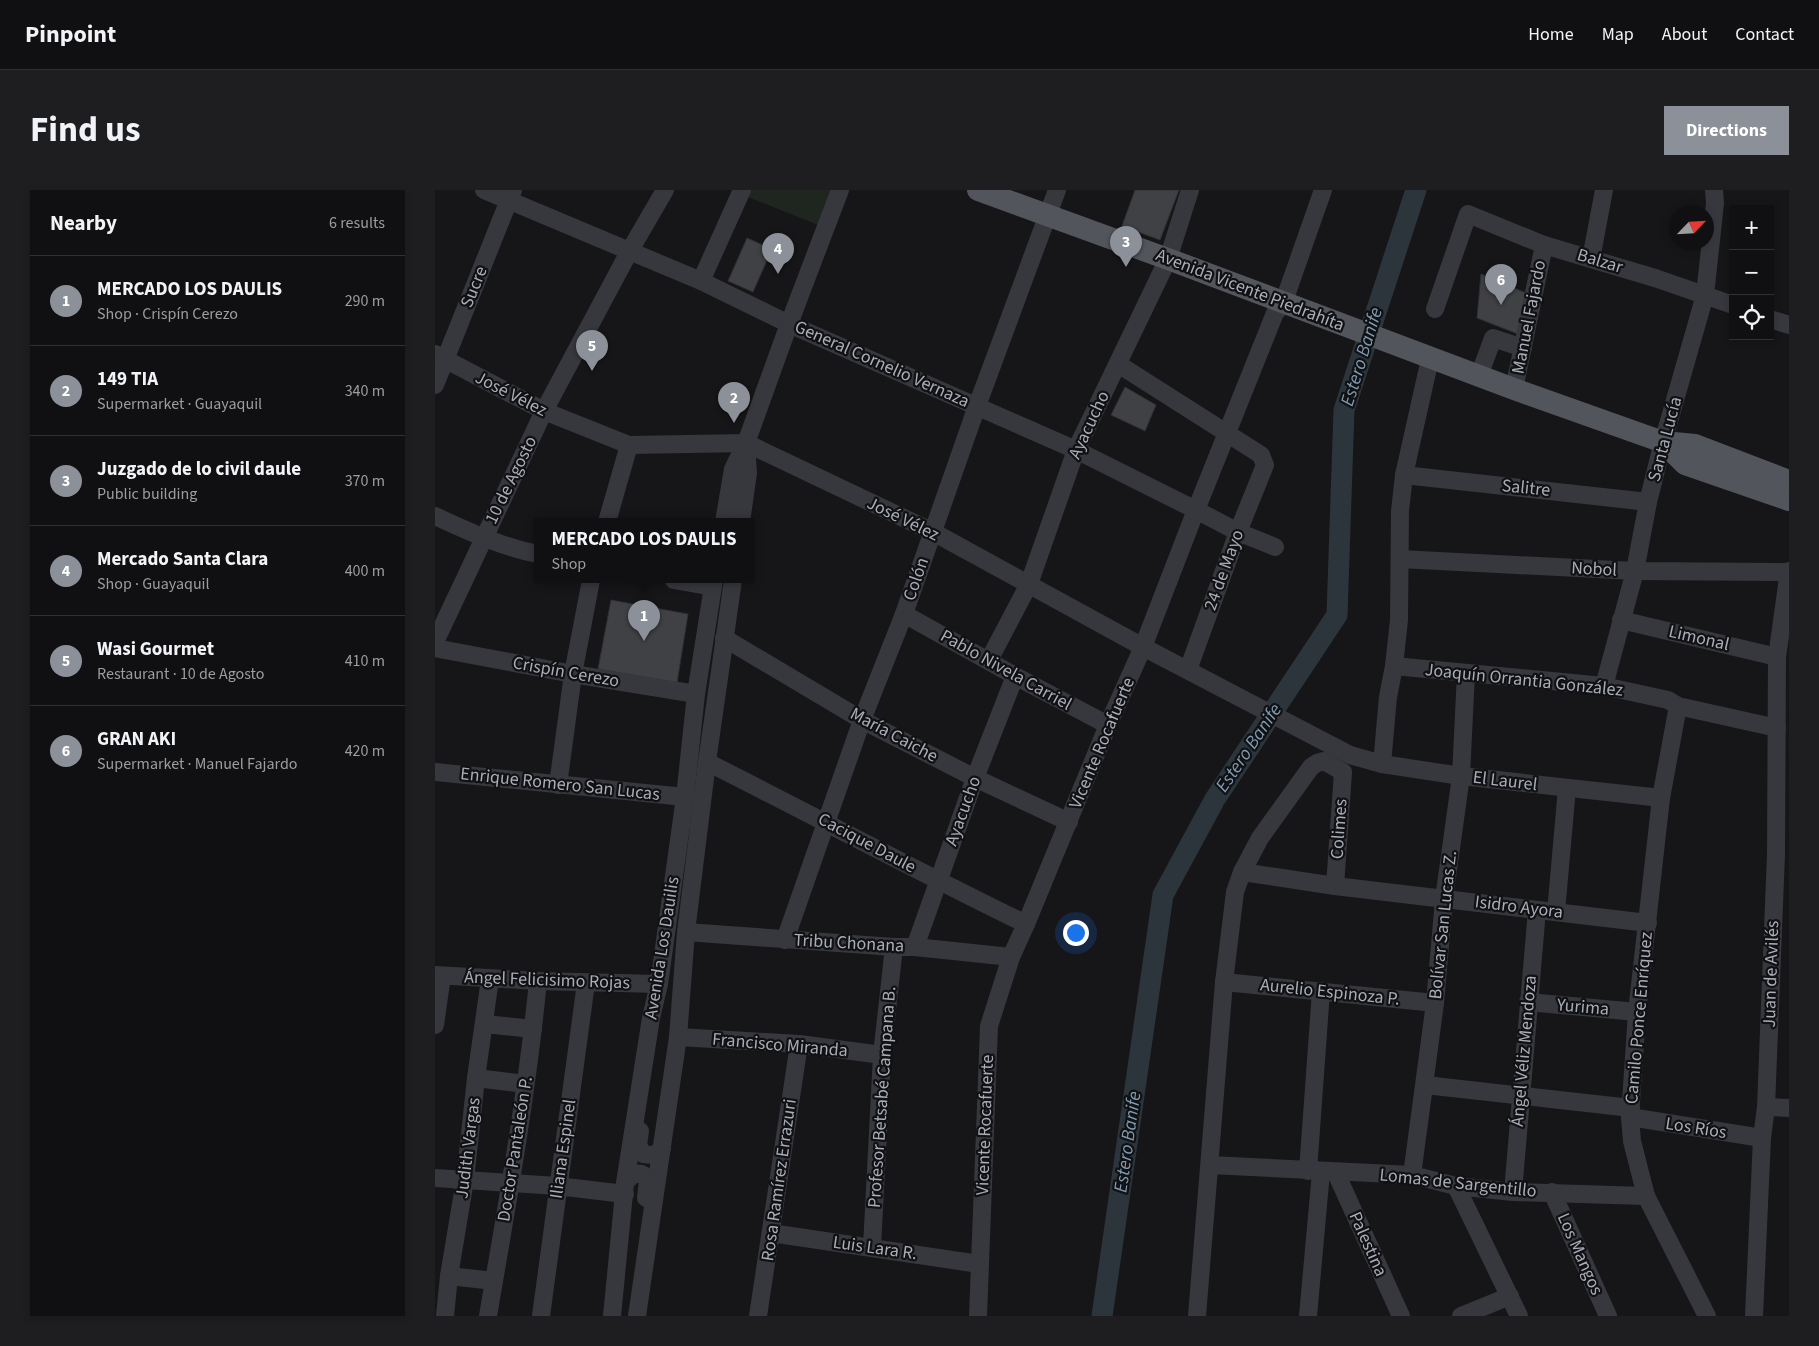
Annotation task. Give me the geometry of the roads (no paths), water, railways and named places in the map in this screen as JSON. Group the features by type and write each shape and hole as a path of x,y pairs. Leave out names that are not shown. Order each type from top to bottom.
{"main road":[{"name":"Avenida Vicente Piedrahíta","path":"978,190 1514,389 1663,442 1695,445 1789,481"},
{"name":"Avenida Vicente Piedrahíta","path":"1663,442 1685,464 1789,500"}],"street":[{"name":"General Cornelio Vernaza","path":"484,190 511,196 629,252 701,281 789,324 1076,450 1238,532 1275,547"},
{"name":"10 de Agosto","path":"435,642 544,411 629,252 665,190"},
{"path":"701,281 742,190"},
{"path":"725,518 733,469 746,443 789,324 841,190"},
{"name":"Colón","path":"785,940 862,720 904,614 977,406 1057,190"},
{"name":"Ayacucho","path":"989,660 1029,584 1076,450 1168,259 1190,190"},
{"name":"Vicente Rocafuerte","path":"978,1316 989,1026 1011,957 1108,725 1143,647 1275,313 1283,304 1323,190"},
{"path":"1591,259 1604,190"},
{"name":"Santa Lucía","path":"1604,686 1635,571 1648,502 1663,442 1705,295 1715,203 1714,190"},
{"name":"Sucre","path":"435,385 440,357 511,196"},
{"name":"Balzar","path":"1435,309 1468,214 1544,245 1729,304"},
{"name":"Manuel Fajardo","path":"1514,389 1544,245"},
{"path":"1774,320 1789,325"},
{"path":"1479,376 1493,338 1523,348"},
{"name":"José Vélez","path":"440,357 544,411 629,446 746,443 933,532 1143,647 1350,755"},
{"path":"1382,764 1388,696 1394,666 1399,620 1400,511 1404,475 1425,357"},
{"path":"1118,364 1227,435"},
{"name":"24 de Mayo","path":"1188,670 1238,532 1265,465 1261,455 1227,435"},
{"path":"742,518 748,473 746,443"},
{"path":"608,518 629,446"},
{"name":"Salitre","path":"1404,475 1648,502"},
{"path":"435,516 483,538 521,551 534,553"},
{"name":"Nobol","path":"1400,558 1635,571 1789,572"},
{"name":"Juan de Avilés","path":"1755,1316 1762,1138 1766,1107 1783,854 1777,728 1783,699 1777,657 1789,572"},
{"path":"557,785 573,674 590,583"},
{"name":"Avenida Los Dauilis","path":"612,1316 625,1189 651,1018 659,984 685,797 696,694 713,583"},
{"name":"Avenida Los Dauilis","path":"638,1309 678,1037 686,932 707,762 733,583"},
{"name":"Pablo Nivela Carriel","path":"904,614 1108,725"},
{"name":"Limonal","path":"1621,620 1777,657"},
{"name":"María Caiche","path":"725,638 862,720 975,778 1069,822"},
{"name":"Crispín Cerezo","path":"435,648 573,674 696,694"},
{"name":"Joaquín Orrantia González","path":"1394,666 1604,686 1668,700 1678,706 1777,728"},
{"name":"Bolívar San Lucas Z.","path":"1412,1176 1435,1002 1444,899 1461,776 1466,673"},
{"name":"Ayacucho","path":"915,947 975,778 1015,676"},
{"name":"Camilo Ponce Enríquez","path":"1678,706 1661,798 1637,1012 1631,1113 1632,1141 1645,1196 1707,1316"},
{"name":"El Laurel","path":"1350,755 1382,764 1461,776 1661,798"},
{"name":"Colimes","path":"1242,872 1260,838 1311,767 1323,761 1343,772 1335,886"},
{"name":"Cacique Daule","path":"707,762 938,881 1026,924"},
{"name":"Enrique Romero San Lucas","path":"435,772 685,797"},
{"path":"1556,912 1567,788"},
{"path":"1197,1316 1224,982 1235,892 1242,872"},
{"name":"Isidro Ayora","path":"1242,872 1335,886 1648,923"},
{"name":"Ángel Véliz Mendoza","path":"1513,1192 1537,910"},
{"name":"Tribu Chonana","path":"686,932 785,940 915,947 1011,957"},
{"name":"Profesor Betsabé Campana B.","path":"872,1247 882,1054 894,947"},
{"path":"435,1025 439,976"},
{"name":"Ángel Felicisimo Rojas","path":"439,976 586,983 659,984"},
{"name":"Judith Vargas","path":"445,1316 449,1276 465,1180 476,1078 490,979"},
{"name":"Doctor Pantaleón P.","path":"489,1316 511,1183 538,981"},
{"name":"Aurelio Espinoza P.","path":"1224,982 1435,1002"},
{"name":"Iliana Espinel","path":"541,1316 557,1186 586,983"},
{"path":"1307,1316 1321,1172 1321,991"},
{"name":"Yurima","path":"1528,1002 1637,1012"},
{"path":"651,1018 651,1051 638,1145 643,1154 651,1156 662,1148"},
{"path":"485,1024 533,1029"},
{"name":"Francisco Miranda","path":"678,1037 799,1044 882,1054"},
{"name":"Rosa Ramírez Errazuri","path":"759,1316 799,1044"},
{"path":"476,1078 525,1084"},
{"name":"Los Ríos","path":"1425,1085 1520,1095 1631,1113 1762,1138"},
{"path":"1766,1107 1789,1108"},
{"name":"Lomas de Sargentillo","path":"1210,1166 1412,1176 1456,1186 1513,1192 1645,1196"},
{"name":"Palestina","path":"1321,1172 1401,1316"},
{"path":"435,1178 625,1189 630,1175 635,1173 645,1176 648,1180 636,1282 638,1309"},
{"path":"1456,1186 1519,1316"},
{"name":"Los Mangos","path":"1551,1192 1608,1316"},
{"name":"Luis Lara R.","path":"771,1233 979,1264"},
{"path":"449,1276 494,1282"},
{"path":"1461,1316 1510,1296"}],"waterway":[{"name":"Estero Banife","path":"1102,1316 1163,895 1215,799 1337,615 1344,410 1416,190"}],"place":[{"name":"Juzgado de lo civil daule","path":"1126,267"},
{"name":"Mercado Santa Clara","path":"778,274"},
{"name":"GRAN AKI","path":"1501,305"},
{"name":"Wasi Gourmet","path":"592,371"},
{"name":"149 TIA","path":"734,423"},
{"name":"MERCADO LOS DAULIS","path":"644,641"}]}
